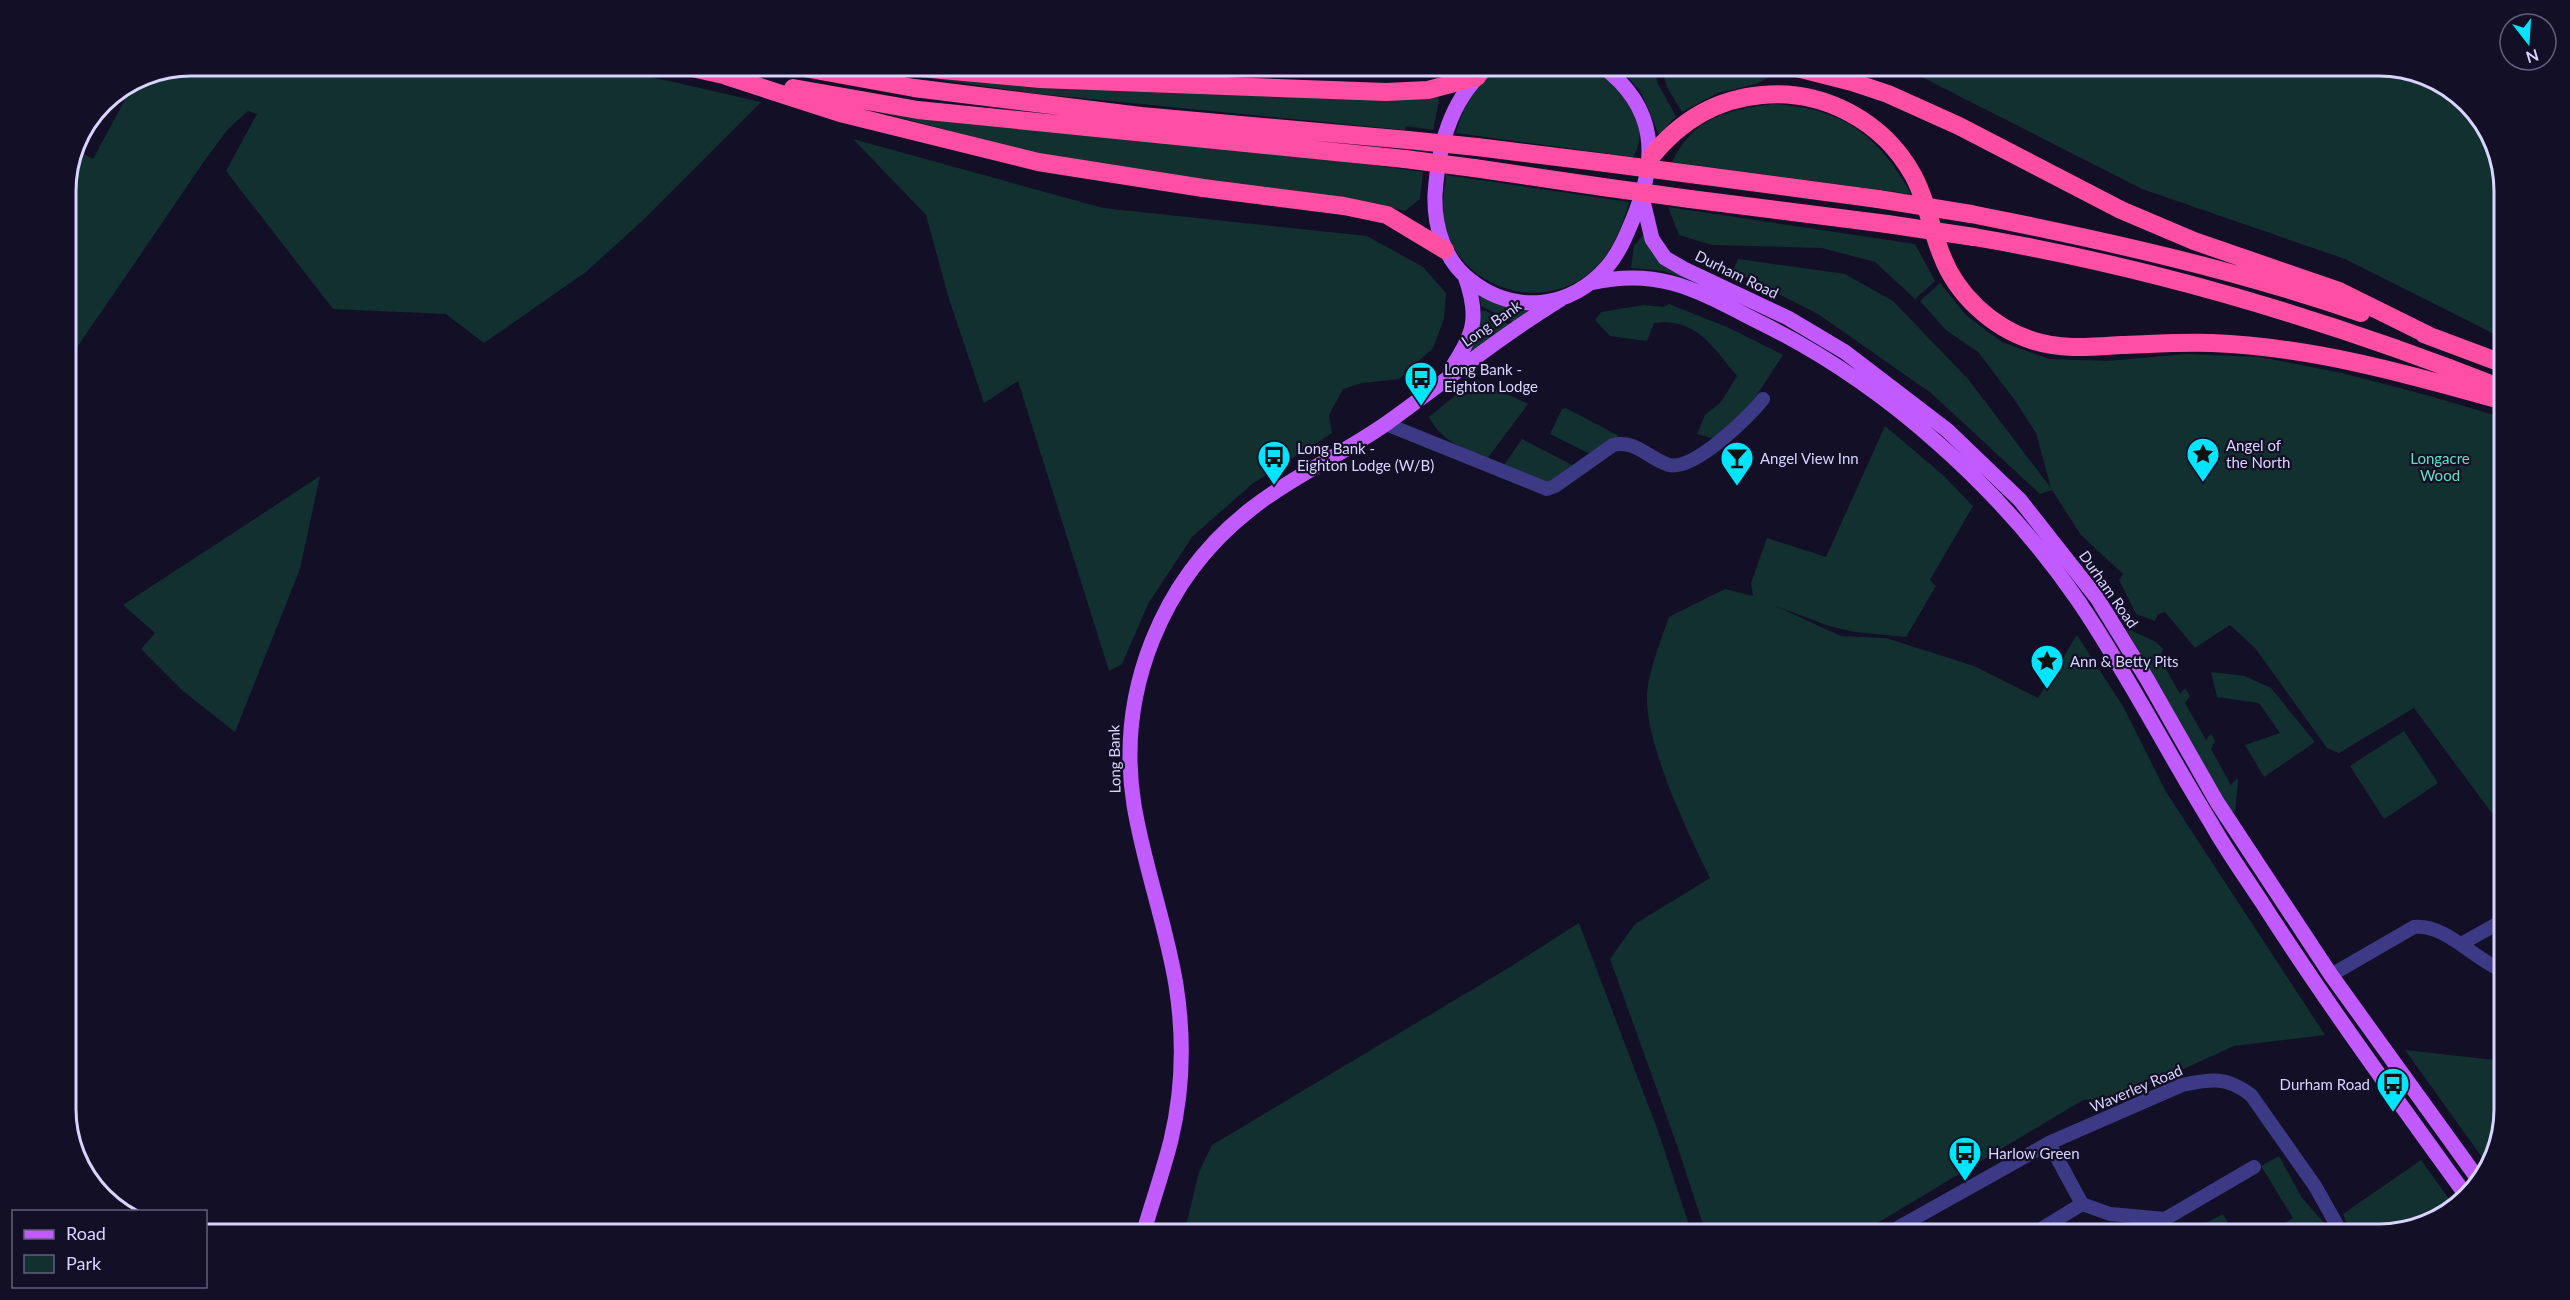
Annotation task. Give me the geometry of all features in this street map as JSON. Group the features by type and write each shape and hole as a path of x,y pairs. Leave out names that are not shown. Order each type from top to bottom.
{"highway":[{"path":"1014,77 1401,92 1428,90 1468,76"},
{"path":"1829,76 1897,98 1959,126 2121,210 2194,241 2339,291 2434,338"},
{"path":"728,77 840,113 1038,162 1203,188 1344,206 1387,215 1445,250"},
{"path":"730,77 918,110 1405,159 1887,224 2035,247 2122,266 2270,306 2374,340 2493,384"},
{"path":"852,77 914,88 1130,115 1477,147 1878,199 1971,214 2125,246 2202,266 2345,307 2493,360"},
{"path":"1651,157 1676,130 1695,116 1719,105 1744,98 1774,94 1812,98 1847,111 1878,132 1892,145 1914,176 1942,257 1960,288 1985,314 2015,334 2040,343 2067,348 2179,343 2285,350 2394,370 2493,398"}],"main road":[{"path":"1479,76 1458,100 1452,114 1441,155 1435,204 1437,221 1445,250 1465,276 1481,289 1500,298 1520,303 1540,303 1561,299 1580,291 1608,266 1622,246 1642,198 1651,157 1647,129 1638,103 1624,84 1615,76"},
{"name":"Durham Road","path":"1642,198 1652,239 1665,258 1788,318 1845,352 1947,430 2020,500 2097,598 2147,679 2217,802 2331,975 2474,1173"},
{"name":"Long Bank","path":"1444,379 1472,332 1474,308 1465,276"},
{"path":"1590,283 1628,277 1668,281 1715,300 1773,328 1871,390 1940,445 2012,516 2079,602 2134,690 2211,824 2298,959 2383,1082 2461,1188"},
{"name":"Long Bank","path":"1146,1224 1171,1140 1178,1100 1182,1045 1176,985 1133,802 1131,723 1140,675 1155,632 1174,594 1222,533 1252,508 1386,424 1508,332 1561,299"}],"street":[{"path":"1386,424 1547,489 1555,486 1613,445 1620,443 1631,445 1670,465 1682,463 1725,438 1740,426 1763,399"},
{"path":"2331,975 2414,927 2424,926 2462,944 2494,967"},
{"path":"2462,944 2494,926"},
{"name":"Waverley Road","path":"1904,1224 2049,1143 2182,1085 2203,1080 2222,1080 2239,1086 2251,1095 2315,1186 2336,1224"},
{"path":"2049,1143 2082,1204 2110,1214 2165,1219 2254,1167"},
{"path":"2052,1224 2082,1204"}],"green space":[{"path":"1489,76 1605,76 1622,94 1636,118 1639,131 1638,144 1633,157 1456,133 1468,102"},
{"path":"1627,76 1656,76 1676,116 1659,135 1641,92"},
{"path":"1664,76 1768,78 1756,84 1718,93 1682,112 1668,89"},
{"path":"1920,76 2379,76 2408,80 2430,88 2454,105 2474,127 2482,140 2491,169 2493,184 2493,334 2345,259 2142,189"},
{"path":"184,77 650,77 761,102 641,222 586,272 484,343 446,314 333,309 226,171 257,114 248,111 228,129 205,160 77,350 77,176 83,154 93,159 127,96 147,85"},
{"path":"941,77 981,77 1438,96 1439,101 1433,130 1406,126 1405,130 1040,94 940,80"},
{"path":"1773,104 1819,111 1856,128 1885,155 1911,194 1672,162 1681,147 1701,125 1727,113"},
{"path":"860,107 1423,172 1420,199 1405,211 1379,204 1221,186 1060,160"},
{"path":"853,139 1103,208 1367,236 1423,267 1446,293 1444,319 1433,348 1399,379 1362,383 1343,389 1329,415 1332,433 1252,484 1192,537 1148,604 1122,664 1109,671 1018,381 984,403 949,299 926,215"},
{"path":"1446,175 1629,202 1617,236 1597,266 1577,282 1554,290 1531,293 1507,289 1486,279 1467,265 1453,245 1444,221"},
{"path":"1668,207 1915,244 1935,281 1915,299 1875,262 1822,248 1712,245 1679,235"},
{"path":"1643,235 1701,285 1664,271 1631,268 1634,246"},
{"name":"Longacre Wood","path":"1738,259 1845,274 1893,301 1968,379 2051,488 2036,433 2014,399 1978,352 1946,330 1920,301 1940,283 1967,316 2002,342 2049,359 2107,361 2186,354 2260,357 2342,373 2493,415 2494,815 2414,708 2339,753 2327,748 2255,648 2230,625 2195,648 2165,612 2158,614 2155,621 2136,614 2119,580 2123,574 2081,535 2052,490 2040,494 1931,393 1818,314 1733,271"},
{"path":"1483,296 1530,311 1513,322 1481,306 1480,298"},
{"path":"1669,304 1727,327 1783,355 1751,404 1714,439 1697,434 1705,415 1721,402 1737,376 1702,336 1692,329 1669,322 1654,323 1647,341 1610,336 1595,320 1601,312 1643,305 1663,307"},
{"path":"1481,311 1486,311 1509,325 1461,360 1479,329"},
{"path":"1475,379 1528,404 1487,459 1446,438 1429,417"},
{"path":"1566,408 1619,436 1592,455 1550,434 1562,409"},
{"path":"1885,426 1943,475 1973,506 1930,580 1936,586 1906,637 1855,632 1829,626 1775,606 1841,636 1886,638 1974,666 2038,698 2077,635 2124,708 2166,792 2325,1035 2234,1046 2124,1096 2083,1100 1876,1224 1703,1224 1610,959 1635,924 1710,878 1662,767 1649,721 1647,691 1669,617 1725,589 1753,596 1751,583 1767,538 1826,557"},
{"path":"1522,439 1576,467 1548,483 1504,465"},
{"path":"320,476 300,569 235,732 183,691 141,649 155,633 123,605"},
{"path":"2128,629 2156,642 2163,649 2160,658 2180,694 2185,688 2190,696 2185,703 2206,740 2211,733 2215,741 2211,749 2231,785 2237,778 2235,812 2231,812 2127,631"},
{"path":"2211,672 2245,676 2271,688 2315,742 2264,777 2245,745 2280,733 2259,703 2217,697"},
{"path":"2404,731 2438,783 2384,819 2350,766"},
{"path":"1579,923 1658,1131 1689,1224 1186,1224 1199,1172 1212,1145 1505,970"},
{"path":"2405,1050 2494,1060 2493,1124 2483,1158"},
{"path":"2279,1156 2302,1198 2325,1224 2283,1224 2293,1218 2261,1166"},
{"path":"2421,1160 2449,1199 2430,1212 2394,1223 2347,1224 2343,1214"},
{"path":"2223,1214 2228,1224 2204,1224"}],"place":[{"name":"Long Bank - Eighton Lodge","path":"1421,407"},
{"name":"Angel of the North","path":"2203,483"},
{"name":"Long Bank - Eighton Lodge (W/B)","path":"1274,486"},
{"name":"Angel View Inn","path":"1737,487"},
{"name":"Ann & Betty Pits","path":"2047,690"},
{"name":"Durham Road","path":"2393,1113"},
{"name":"Harlow Green","path":"1965,1182"}]}
